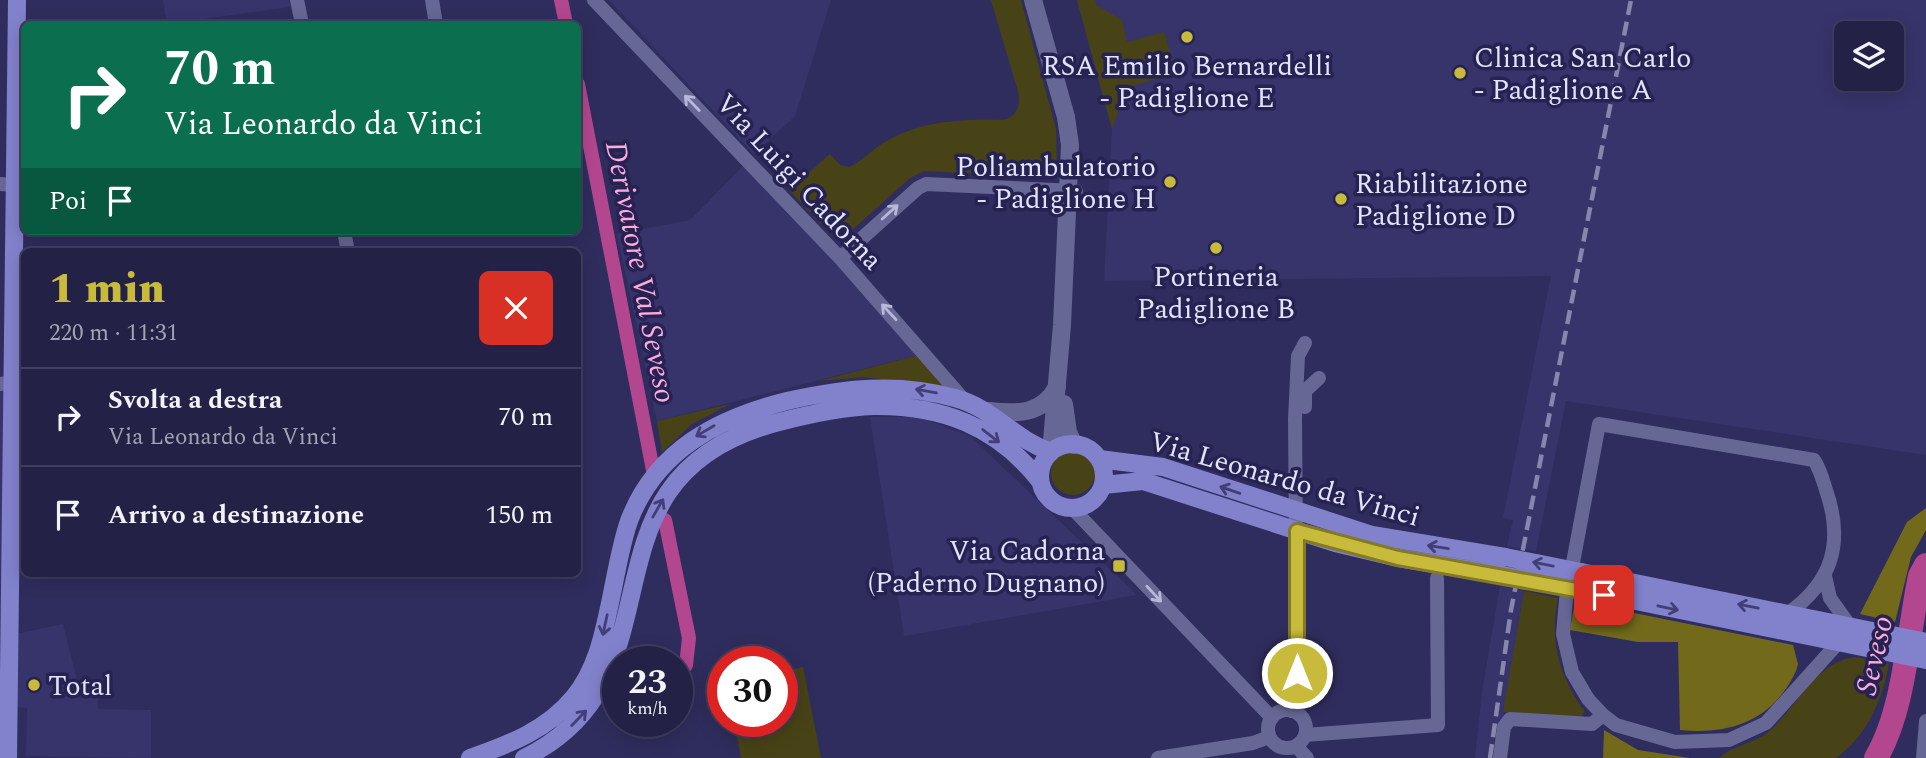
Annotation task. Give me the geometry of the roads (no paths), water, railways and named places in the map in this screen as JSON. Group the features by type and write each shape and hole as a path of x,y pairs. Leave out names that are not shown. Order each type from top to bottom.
{"main road":[{"path":"8,758 12,382 8,184 17,0"},
{"path":"470,758 528,735 547,722 575,695 587,678 602,639 629,521 654,477 689,441 732,417 841,390 926,390 989,411 1021,438 1051,452"},
{"path":"524,758 560,736 598,694 620,642 648,527 684,470 719,443 740,433 811,414 843,408 896,406 950,415 973,423 1031,470 1054,503 1073,509 1090,503 1103,485 1104,472 1099,459 1091,451 1074,444 1051,452 1043,462 1040,481"},
{"name":"Via Leonardo da Vinci","path":"1099,459 1163,467 1294,512 1372,535 1505,557 1850,626 1887,642 1924,653"},
{"name":"Via Leonardo da Vinci","path":"1103,485 1143,481 1297,531 1398,558 1502,575 1577,573 1815,638 1838,642 1887,642"}],"street":[{"path":"297,0 301,21"},
{"path":"432,0 436,21"},
{"name":"Via Luigi Cadorna","path":"594,0 840,258 928,355 965,401"},
{"path":"1033,0 1066,117 1070,145 1073,191 1064,400 1068,432 1074,444"},
{"path":"1040,0 1072,116 1076,144 1051,452"},
{"path":"840,258 918,188 926,184 1073,191"},
{"path":"1291,711 1297,673 1297,531 1294,489 1298,356 1305,343"},
{"path":"1294,489 1304,478 1305,391 1319,378"},
{"path":"989,411 1028,412 1047,401 1057,387"},
{"path":"1838,642 1766,723 1729,740 1675,742 1626,728 1602,715 1580,686 1564,647 1563,622 1577,573 1599,424 1814,460 1836,523 1825,576 1830,598 1850,626"},
{"path":"1073,509 1272,718"},
{"path":"1787,614 1803,603 1825,576"},
{"path":"1269,737 1279,747 1300,741 1438,725 1437,578"},
{"path":"1815,638 1819,651 1816,665"},
{"path":"1269,737 1272,718 1279,712 1291,711 1304,722 1300,741 1307,758"},
{"path":"1500,758 1504,727 1510,719 1592,724 1602,715"},
{"path":"1923,758 1926,721"},
{"path":"1158,758 1253,743 1269,737"}],"waterway":[{"name":"Derivatore Val Seveso","path":"561,0 565,21"},
{"name":"Derivatore Val Seveso","path":"581,99 653,470"},
{"name":"Derivatore Val Seveso","path":"665,520 689,638 688,646"},
{"name":"Seveso","path":"1876,758 1886,738 1900,694 1920,576 1926,565"}],"railway":[{"path":"1490,758 1511,610 1631,0"}],"place":[{"name":"RSA Emilio Bernardelli - Padiglione E","path":"1187,37"},
{"name":"Clinica San Carlo - Padiglione A","path":"1460,73"},
{"name":"Poliambulatorio - Padiglione H","path":"1170,182"},
{"name":"Riabilitazione Padiglione D","path":"1341,199"},
{"name":"Portineria Padiglione B","path":"1216,248"},
{"name":"Via Cadorna (Paderno Dugnano)","path":"1119,566"},
{"name":"Total","path":"34,685"}]}
